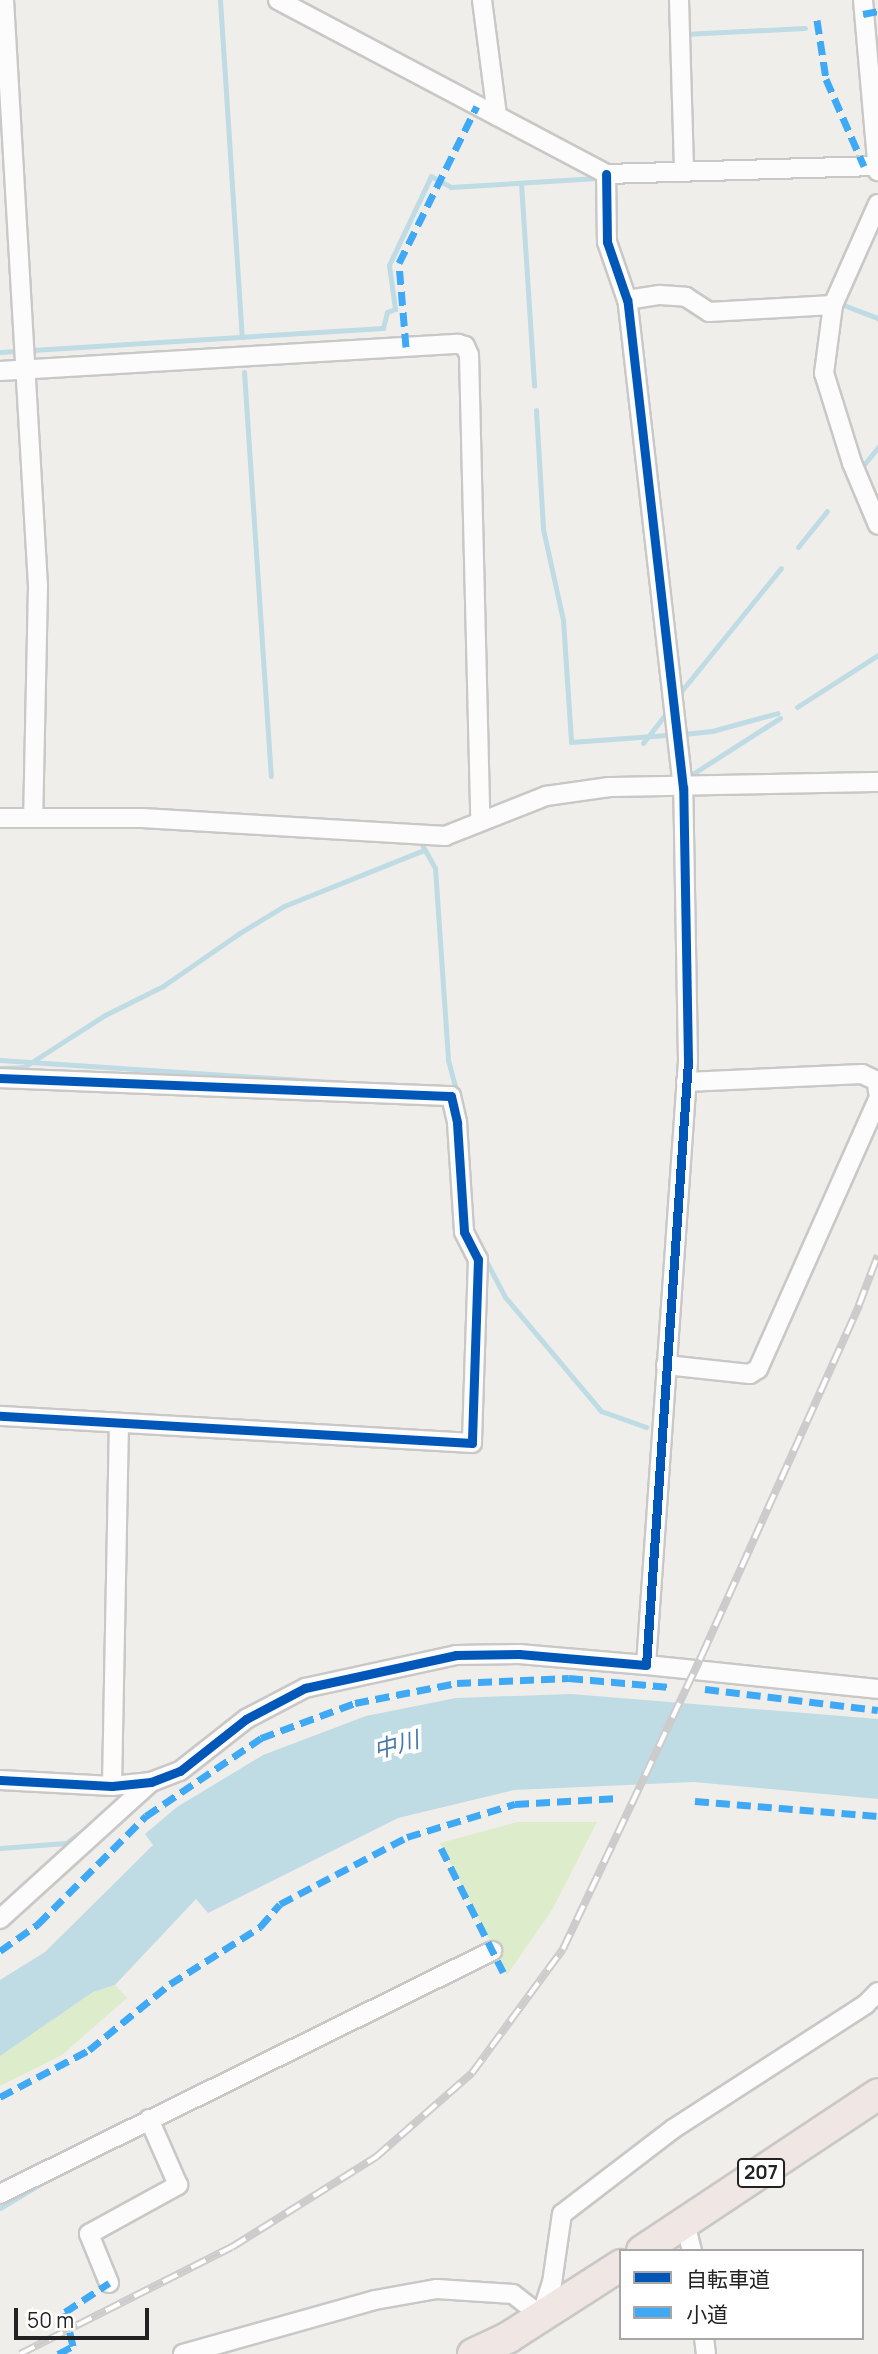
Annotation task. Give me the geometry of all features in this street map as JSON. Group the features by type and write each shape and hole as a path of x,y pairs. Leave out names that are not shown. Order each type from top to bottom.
{"highway":[{"name":"207","path":"649,2249 688,2237 878,2094"},
{"path":"473,2354 541,2316 619,2265"}],"street":[{"path":"4,0 38,586 33,818"},
{"path":"278,0 606,174 878,167 863,0"},
{"path":"482,0 497,116"},
{"path":"679,0 684,171"},
{"path":"606,174 607,242 626,300 683,788 686,1082 646,1665"},
{"path":"878,204 833,305 824,373 852,463 878,525"},
{"path":"626,300 660,295 686,297 709,312 833,305"},
{"path":"0,371 25,365 457,344 465,346 469,355 480,821"},
{"path":"0,818 142,818 445,836 546,796 608,788 878,782"},
{"path":"686,1082 862,1074 877,1081 878,1092"},
{"path":"0,1078 451,1097 457,1123 464,1232 478,1259 472,1443 0,1416"},
{"path":"666,1365 750,1374 758,1369 878,1100"},
{"path":"112,1786 119,1423"},
{"path":"0,1780 112,1786 151,1782 180,1771 246,1719 305,1688 456,1655 519,1654 878,1689"},
{"path":"0,1919 151,1782"},
{"path":"0,2194 153,2127 492,1951"},
{"path":"183,2354 375,2300 437,2290 513,2294 541,2316 552,2283 562,2214 673,2129 866,2004 878,1992"},
{"path":"109,2283 89,2234 178,2185 153,2127"}],"green space":[{"path":"517,1822 597,1822 552,1910 507,1975 440,1843"},
{"path":"115,1985 127,1998 62,2055 0,2086 0,2056 93,1992"}],"water":[{"name":"中川","path":"571,1694 878,1719 878,1799 694,1782 514,1790 398,1818 208,1913 196,1899 115,1985 93,1992 0,2056 0,1980 45,1952 153,1845 145,1834 177,1807 263,1755 366,1716 456,1698"}],"waterway":[{"path":"220,0 242,337"},
{"path":"684,34 805,28"},
{"path":"0,352 383,328 387,312 395,309 389,265 431,176 451,187 597,178 598,190"},
{"path":"521,183 534,386"},
{"path":"841,304 878,318"},
{"path":"244,372 271,776"},
{"path":"536,410 543,529 563,620 571,742 667,735"},
{"path":"862,467 878,447"},
{"path":"798,547 827,511"},
{"path":"679,694 781,568"},
{"path":"797,707 878,655"},
{"path":"684,734 712,731 778,713"},
{"path":"643,743 664,716"},
{"path":"694,773 780,718"},
{"path":"415,841 420,841 435,868 448,1060 457,1094"},
{"path":"0,1068 24,1067 105,1015 163,986 284,906 424,850"},
{"path":"0,1060 366,1084"},
{"path":"484,1257 505,1297 601,1411 646,1427"},
{"path":"0,1848 66,1843 99,1819"},
{"path":"0,2208 42,2183"}],"railway":[{"path":"20,2354 232,2247 376,2157 472,2073 563,1949 702,1655 859,1305 878,1255"}],"marked path":[{"path":"863,14 878,11"},
{"path":"817,20 826,79 864,166"},
{"path":"406,347 399,263 477,106"},
{"path":"0,1951 38,1924 146,1816 261,1738 355,1703 457,1683 569,1678 670,1687"},
{"path":"705,1689 878,1710"},
{"path":"0,2097 89,2050 170,1984 260,1927 280,1904 407,1837 515,1804 619,1798"},
{"path":"695,1801 878,1816"},
{"path":"441,1848 503,1972"},
{"path":"58,2354 73,2346 65,2312 109,2283"}],"cycle path":[{"path":"0,1780 112,1786 151,1782 180,1771 246,1719 305,1688 456,1655 519,1654 646,1665 688,1061 683,788 627,300 607,242 606,174"},
{"path":"0,1078 451,1096 457,1123 464,1232 478,1259 472,1443 0,1416"}]}
